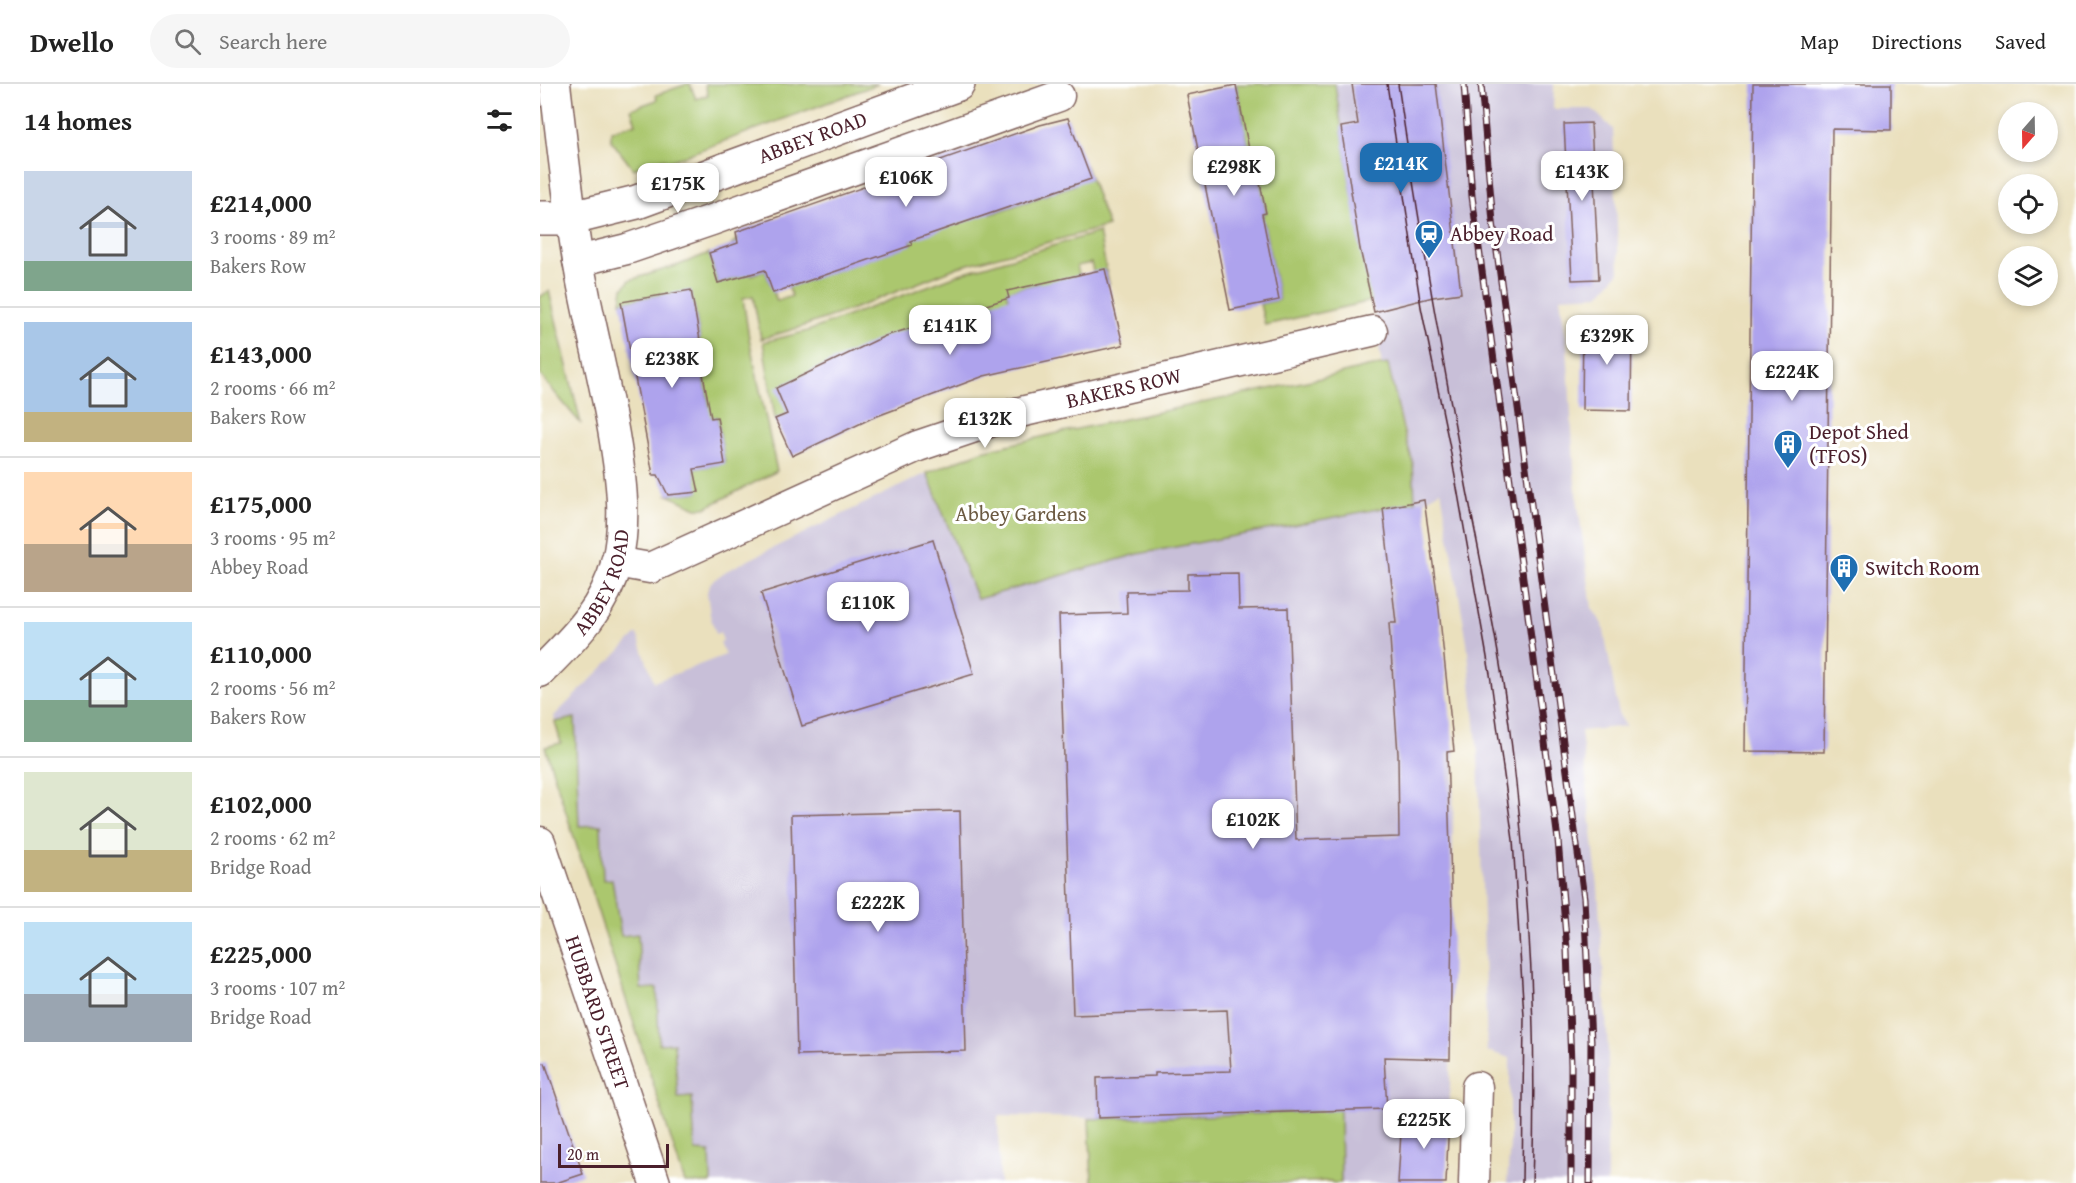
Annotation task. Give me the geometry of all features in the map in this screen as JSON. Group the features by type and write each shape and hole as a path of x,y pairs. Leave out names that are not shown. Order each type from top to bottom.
{"street":[{"path":"540,218 573,218 555,84"},
{"name":"ABBEY ROAD","path":"540,672 590,620 616,562 623,517 621,479 609,406 578,261 573,218 637,202 958,84"},
{"name":"ABBEY ROAD","path":"578,261 627,249 712,220 1059,96"},
{"name":"BAKERS ROW","path":"616,562 650,568 918,446 1016,413 1372,331"},
{"name":"HUBBARD STREET","path":"540,842 655,1183"},
{"path":"1474,1183 1478,1087"}],"shaded area":[{"path":"1335,84 1554,84 1553,109 1592,109 1613,129 1619,272 1599,295 1560,297 1567,345 1575,483 1592,608 1603,625 1619,715 1626,726 1581,731 1598,887 1608,1049 1607,1183 1507,1183 1510,1142 1510,1058 1487,1051 1478,753 1467,642 1441,490 1424,501 1454,751 1450,1085 1446,1183 1341,1183 1339,1110 1098,1118 998,1116 1000,1183 711,1183 710,1152 695,1152 692,1097 678,1098 674,1044 659,1045 657,988 641,989 638,934 621,936 612,880 603,880 601,826 579,826 575,719 555,722 554,716 637,634 654,682 725,655 720,642 723,641 720,632 716,634 710,615 707,592 711,582 726,571 927,473 977,599 1138,554 1415,502 1413,463 1388,365 1382,366 1374,312 1359,245"}],"green space":[{"path":"690,84 696,99 708,95 705,84 878,84 668,162 664,159 633,169 611,140 611,131 636,123 631,109 657,100 656,95"},
{"path":"1236,84 1335,84 1351,189 1372,301 1265,325 1260,304 1279,300 1262,214 1266,213 1257,169 1253,169"},
{"path":"1086,166 1108,226 958,267 858,307 761,339 753,296 743,298 749,338 777,471 705,508 697,508 668,495 698,492 694,469 725,463 717,417 686,423 709,407 701,362 676,367 672,346 700,340 694,306 662,295 621,302 623,288 630,280 709,253 718,283 739,277 731,246 738,237 751,275 765,270 777,301 792,296 788,287 912,244 904,221 984,194 991,214 1075,185"},
{"path":"1099,232 1109,284 1097,287 1091,263 1077,266 1083,291 1044,305 1038,284 1007,291 1016,331 775,419 763,342 808,331 965,272"},
{"path":"549,291 581,424 540,375 540,297"},
{"name":"Abbey Gardens","path":"1388,364 1413,463 1415,502 1138,554 977,599 927,473 982,451 1058,433"},
{"path":"575,718 579,826 601,825 603,880 612,879 621,936 638,934 641,989 657,988 659,1044 674,1043 678,1098 692,1097 695,1151 710,1152 711,1183 685,1183 545,747 561,743 555,722"},
{"path":"1340,1110 1341,1183 1331,1181 1092,1183 1089,1119"}],"building":[{"path":"1352,84 1436,84 1461,293 1433,297 1374,312 1360,249 1341,127 1358,124"},
{"name":"Depot Shed (TFOS)","path":"1753,84 1891,84 1891,130 1832,129 1824,752 1745,751"},
{"path":"1236,85 1253,169 1257,168 1266,213 1262,214 1279,300 1230,310 1187,95"},
{"path":"1068,118 1091,179 910,241 912,245 773,293 765,270 718,283 709,253 738,243 736,232 1040,125"},
{"path":"1591,123 1599,279 1572,280 1564,124"},
{"path":"1105,269 1123,345 984,376 872,418 792,456 775,419 787,414 776,388 885,336 1009,298 1007,291"},
{"path":"691,290 700,340 697,341 711,418 717,417 725,464 694,469 699,492 668,495 658,475 653,475 621,302"},
{"path":"1583,322 1632,323 1631,411 1582,410"},
{"path":"1424,500 1438,600 1454,751 1447,752 1452,916 1450,1059 1384,1057 1387,1109 1098,1118 1097,1078 1155,1076 1155,1073 1231,1071 1227,1010 1073,1015 1059,615 1127,613 1126,591 1188,590 1188,574 1238,573 1239,609 1288,608 1296,840 1399,837 1398,754 1389,623 1396,623 1383,508"},
{"path":"933,540 974,674 802,726 761,593"},
{"path":"960,811 966,1051 797,1055 791,815"},
{"path":"545,1063 583,1174 556,1183 540,1183 540,1064"},
{"path":"1402,1115 1449,1118 1446,1183 1398,1183"}],"tram line":[{"path":"1387,84 1421,307 1449,443 1490,674 1513,840 1524,1016 1522,1183"},
{"path":"1398,84 1437,325 1495,633 1517,788 1527,901 1533,1013 1532,1183"}],"railway":[{"path":"1464,84 1472,196 1558,840 1567,950 1571,1065 1571,1183"},
{"path":"1481,84 1493,222 1584,898 1591,1041 1590,1183"}],"place":[{"name":"Abbey Road","path":"1429,260"},
{"name":"Depot Shed (TFOS)","path":"1788,470"},
{"name":"Switch Room","path":"1844,594"}]}
